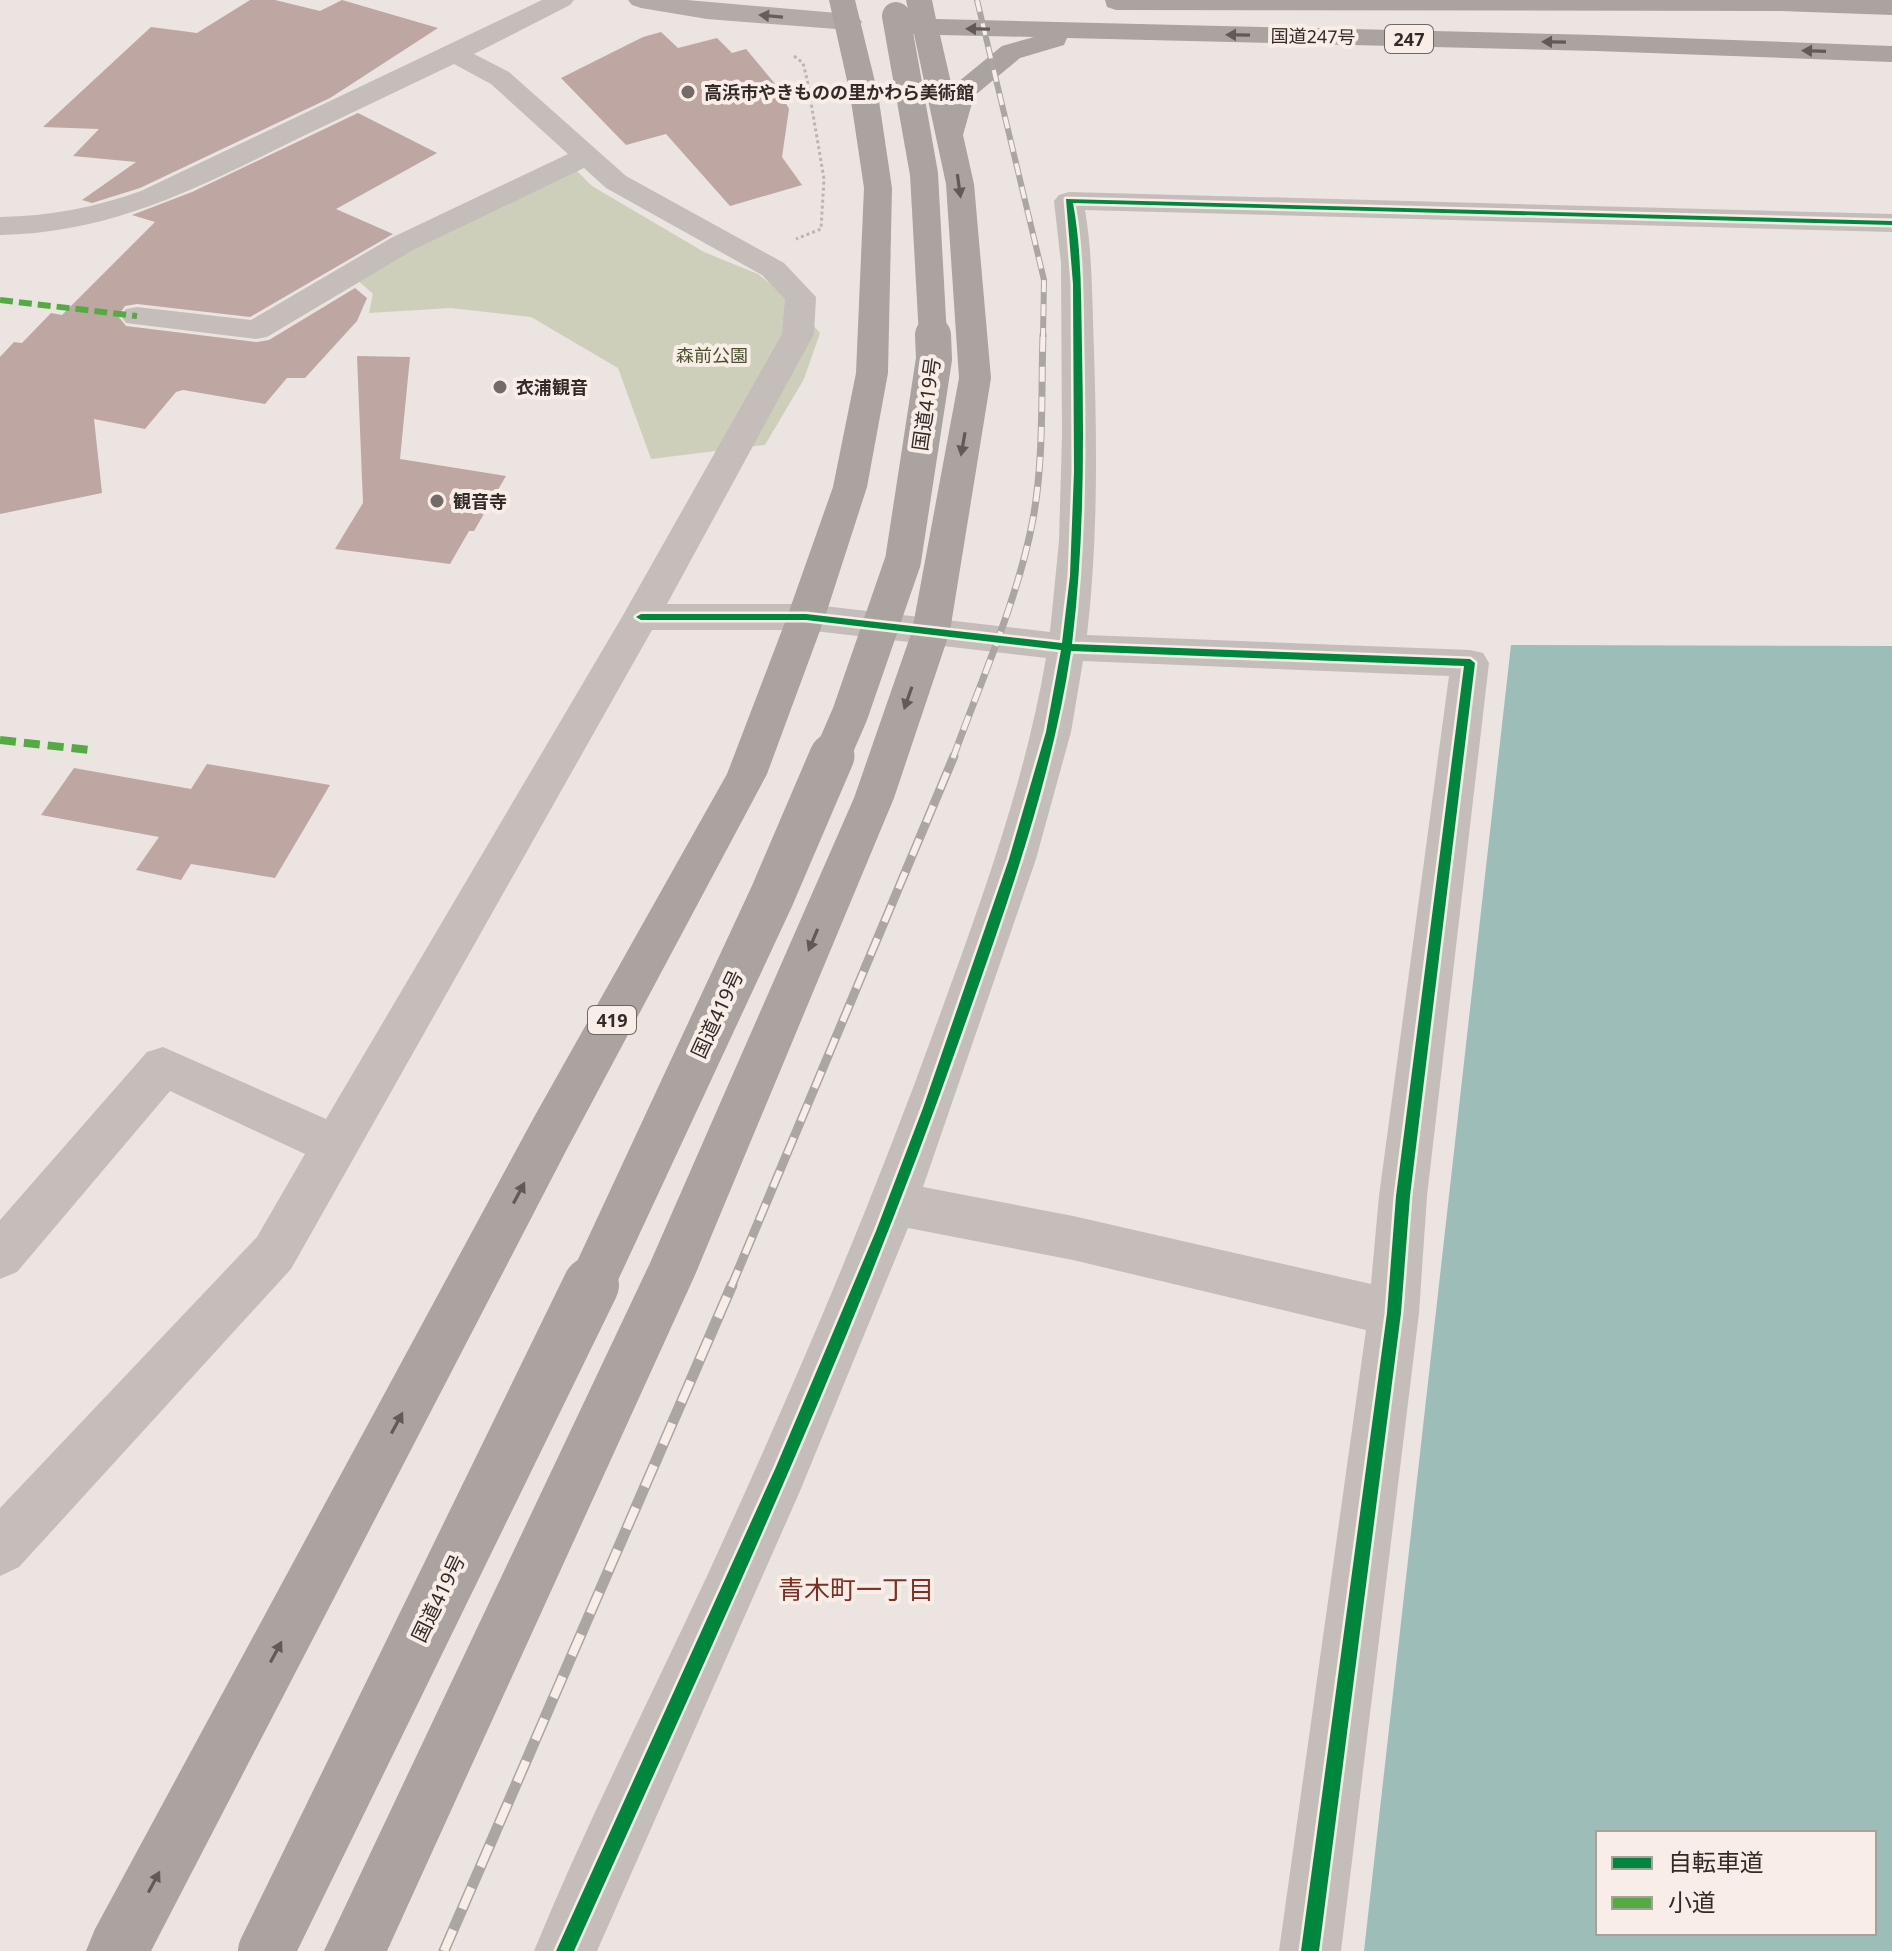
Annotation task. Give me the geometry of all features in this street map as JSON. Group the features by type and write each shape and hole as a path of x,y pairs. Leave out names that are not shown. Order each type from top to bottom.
{"highway":[{"name":"国道247号","path":"1781,3 1833,0"},
{"name":"国道247号","path":"1105,1 1781,3 1892,7"},
{"name":"国道247号","path":"846,11 914,7 1101,32 1596,43 1892,54"},
{"path":"355,1951 670,1275 874,798 931,631 975,378 960,184 914,7"},
{"name":"国道419号","path":"266,1951 604,1258 772,896 850,714 903,561 934,359 914,7"},
{"name":"419","path":"117,1951 550,1134 747,774 806,617 850,487 872,373 878,188 864,94 846,11"},
{"path":"949,135 961,93 1011,52 1067,35 1101,32"}],"main road":[{"path":"641,0 707,11 846,11"}],"street":[{"path":"1,227 43,226 90,219 146,200 456,55 561,0"},
{"path":"5,1534 274,1253 641,617 798,334 801,297 773,269 616,182 500,78 456,55"},
{"path":"137,316 256,330 402,244 587,156"},
{"path":"565,1951 764,1507 894,1203 957,1031 1039,786 1067,647 1076,544 1079,442 1077,238 1069,201 1892,223"},
{"path":"641,617 806,617 1067,647 1470,663 1403,1196 1394,1313 1310,1951"},
{"path":"0,1256 163,1066 336,1146"},
{"path":"894,1203 1073,1238 1394,1313"}],"path":[{"path":"750,257 821,229 824,179 815,117 803,63 792,54"}],"green space":[{"name":"森前公園","path":"575,169 592,186 704,252 758,274 790,299 820,333 804,379 765,445 651,459 618,368 531,317 451,308 369,313 373,294 355,278"}],"water":[{"path":"1511,645 1892,646 1892,1951 1364,1951"}],"building":[{"path":"250,0 275,0 320,11 342,0 438,28 330,98 140,188 92,203 82,200 136,162 73,156 99,129 43,127 151,27 197,33"},
{"path":"661,32 678,48 717,38 732,53 746,49 776,85 789,109 782,157 802,185 730,206 666,134 626,145 561,78 643,37"},
{"path":"358,113 437,153 336,209 393,234 250,317 137,304 125,306 118,316 126,326 257,342 269,340 355,288 367,298 357,321 305,378 287,378 265,404 183,390 176,392 145,429 94,419 102,493 0,514 0,357 14,342 22,343 51,313 62,315 155,222 132,215 192,192"},
{"path":"357,356 410,357 400,459 506,476 474,531 469,531 450,564 335,549 363,503"},
{"path":"207,764 330,785 275,878 191,864 181,880 136,870 159,837 41,815 74,768 191,789"}],"railway":[{"path":"977,0 1044,280 1043,337"},
{"path":"953,758 1008,610 1033,519 1040,450 1043,335"},
{"path":"731,1287 954,756"},
{"path":"444,1951 732,1285"}],"marked path":[{"path":"0,300 137,316"},
{"path":"0,740 89,750"}],"cycle path":[{"path":"565,1951 728,1592 883,1231 973,985 1028,817 1060,689 1074,576 1079,402 1076,263 1069,201 1892,223"},
{"path":"641,617 806,617 1067,647 1470,663 1403,1196 1394,1313 1310,1951"}],"place":[{"name":"高浜市やきものの里かわら美術館","path":"688,92"},
{"name":"衣浦観音","path":"500,387"},
{"name":"観音寺","path":"437,501"}],"district":[{"name":"青木町一丁目","path":"856,1589"}]}
